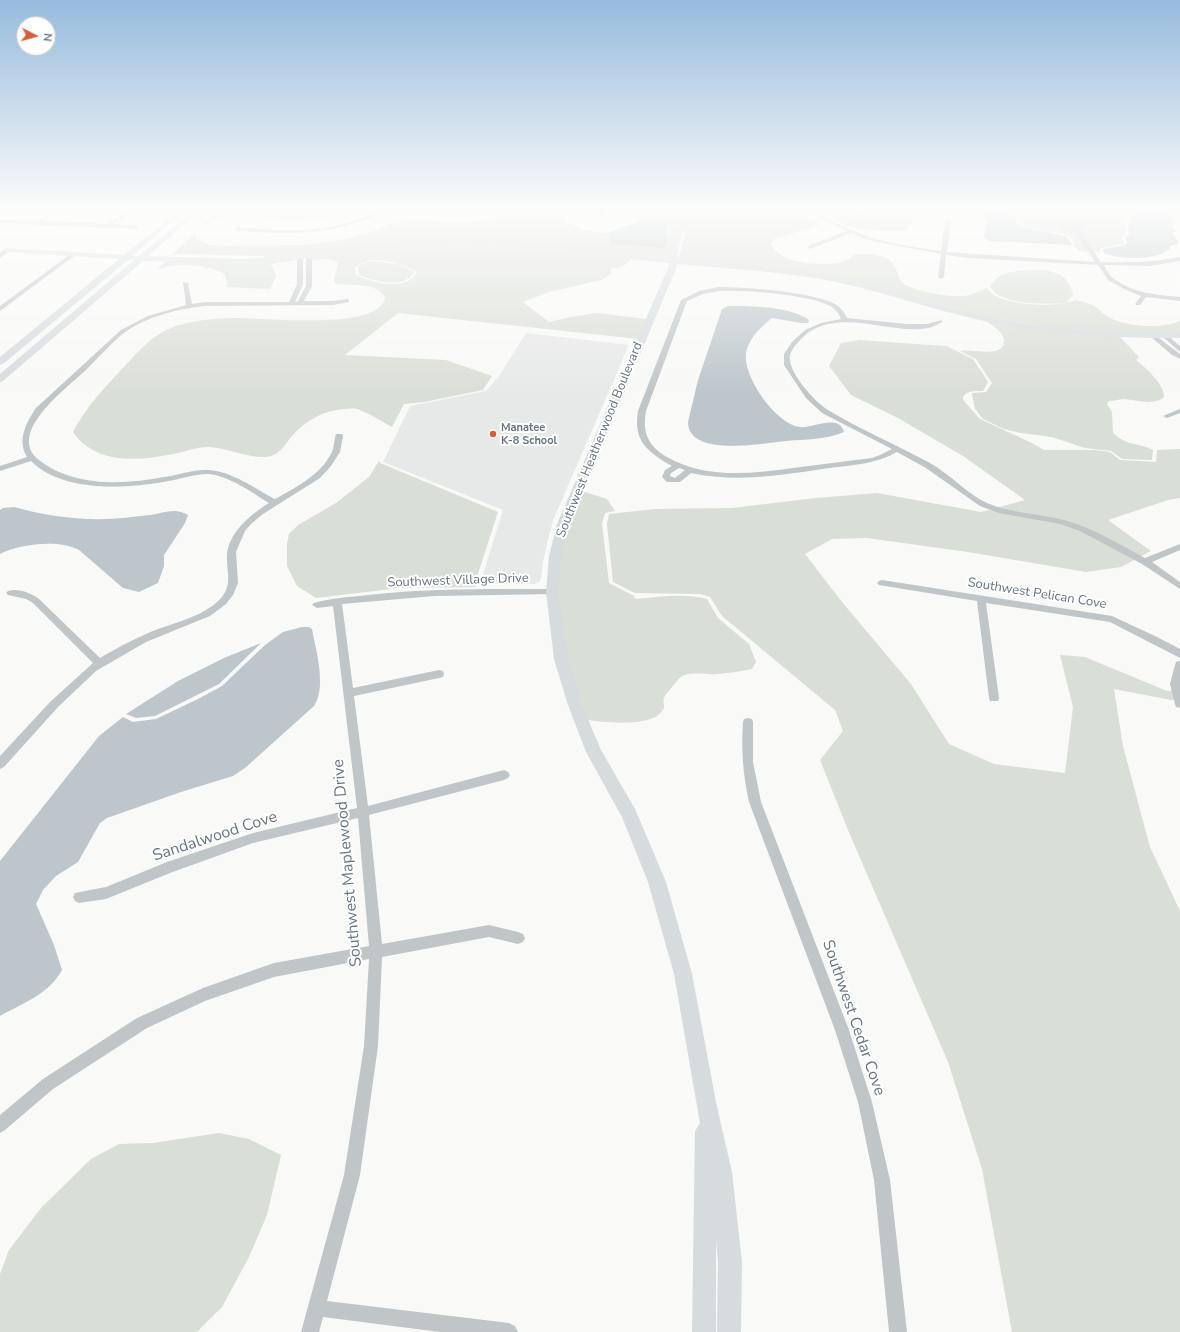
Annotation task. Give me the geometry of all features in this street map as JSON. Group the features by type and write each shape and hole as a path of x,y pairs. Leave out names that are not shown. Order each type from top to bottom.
{"street":[{"path":"0,309 52,270"},
{"path":"0,362 110,270"},
{"path":"0,379 127,270"},
{"path":"291,303 300,284 300,270"},
{"path":"300,303 308,286 309,270"},
{"name":"Southwest Heatherwood Boulevard","path":"673,270 563,524 555,556 552,592 561,659 575,705 594,752 629,814 657,882 683,974 707,1107 721,1172 730,1262 729,1332"},
{"path":"772,270 830,278 884,290 985,319 1033,327 1081,333 1153,336 1180,335"},
{"path":"941,278 942,270"},
{"path":"1104,270 1110,279 1128,289 1144,295 1180,299"},
{"path":"185,283 189,306"},
{"path":"845,320 834,305 822,300 808,297 721,288 706,291 684,300 645,404 639,424 643,436 650,448 665,459 678,465 690,470 733,477 872,460 883,457 896,450"},
{"path":"1138,304 1144,295"},
{"path":"273,502 225,476 208,472 157,480 110,484 85,482 66,478 45,469 32,458 27,449 26,437 30,423 39,410 123,331 150,317 189,306 229,303 333,303 347,301"},
{"path":"940,321 927,326 907,326 845,320 823,324 807,331 794,343 787,354 787,365 808,397 825,411 896,450 929,466 983,504 999,510 1061,522 1083,529 1145,562 1180,586"},
{"path":"1153,336 1174,354 1180,357"},
{"path":"1165,336 1180,350"},
{"path":"1167,416 1180,412"},
{"path":"0,764 61,697 99,663 157,633 186,623 220,604 231,590 234,577 231,558 235,542 241,531 258,512 315,478 324,469 339,447 339,436"},
{"path":"0,469 32,458"},
{"path":"678,465 668,472 666,477 668,479 677,480 690,470"},
{"path":"1145,562 1180,547"},
{"name":"Southwest Pelican Cove","path":"882,583 1112,619 1152,638 1180,654"},
{"name":"Southwest Village Drive","path":"317,605 337,601 428,592 552,592"},
{"path":"11,593 29,596 36,601 99,663"},
{"path":"981,598 994,698"},
{"name":"Southwest Maplewood Drive","path":"310,1332 352,1175 371,1046 376,951 363,812 337,601"},
{"path":"1180,665 1174,681 1180,704"},
{"path":"348,693 439,674"},
{"name":"Southwest Cedar Cove","path":"748,722 746,756 748,775 755,802 842,1030 865,1102 882,1180 898,1332"},
{"name":"Sandalwood Cove","path":"79,897 106,892 167,868 253,838 363,812 504,775"},
{"path":"0,1125 48,1084 142,1023 203,995 274,970 376,951 489,931 518,938"},
{"name":"Southwest Heatherwood Boulevard","path":"704,1332 707,1107"},
{"path":"317,1308 509,1332"}],"shaded area":[{"path":"215,270 274,270 276,276 270,289 226,287 227,284 225,274"},
{"path":"336,270 355,270 356,275 371,281 398,284 406,282 412,278 417,272 413,270 611,270 611,273 607,277 601,280 549,292 523,302 549,322 597,313 647,319 638,339 398,313 345,355 446,360 492,376 483,390 424,402 404,404 392,427 357,409 330,411 303,425 275,455 271,456 257,457 208,447 146,458 118,458 93,450 82,443 73,432 90,406 109,383 143,347 166,330 191,322 217,319 342,319 364,315 379,308 385,297 381,292 370,287 336,284 334,281"},
{"path":"358,270 410,270 414,272 410,278 404,281 396,282 372,280 359,275"},
{"path":"756,270 896,270 900,280 904,284 925,292 942,295 964,296 987,288 993,294 1003,299 1029,304 1057,304 1068,303 1076,300 1092,305 1109,318 1128,324 1155,326 1172,324 1180,321 1180,334 1081,332 986,317 862,284"},
{"path":"1041,270 1057,273 1069,283 1073,295 1066,303 1047,304 1013,300 995,293 990,286 994,280 999,276 1018,271"},
{"path":"728,306 781,309 801,315 809,320 808,323 772,318 768,321 757,332 749,344 746,359 748,370 761,396 780,417 790,424 805,427 825,423 837,423 841,426 844,432 837,435 816,439 729,446 713,444 700,440 691,433 688,422 698,380 722,309"},
{"path":"982,319 1120,337 1139,357 1136,360 1158,382 1164,397 1160,400 1150,402 1125,399 1109,401 1107,404 1112,412 1113,433 1123,440 1153,450 1152,460 1122,459 1111,451 1085,448 1052,437 1004,429 983,419 975,409 972,393 986,392 992,383 976,359 960,351 986,352 999,350 1003,346 1004,338 1002,334"},
{"name":"Manatee K-8 School","path":"526,333 629,345 554,518 543,562 541,579 539,582 534,584 480,584 503,510 383,462 410,406 486,391 499,376"},
{"path":"859,340 946,346 973,359 988,382 983,391 972,391 967,393 963,397 964,401 980,419 1044,450 1094,450 1110,452 1120,460 1156,462 1157,450 1180,449 1180,498 1168,500 1108,520 1151,551 1121,567 1086,572 968,552 867,538 832,539 805,554 842,602 911,684 949,744 994,764 1065,773 1073,707 1060,655 1085,657 1167,691 1180,691 1180,699 1171,700 1114,689 1123,746 1150,847 1180,911 1180,1332 1012,1332 982,1169 948,1062 848,830 820,760 843,731 835,710 722,616 710,597 700,594 635,593 613,582 607,524 609,514 655,509 732,508 816,498 877,493 981,512 1025,500 963,456 898,418 851,395 829,366 841,343"},
{"path":"379,461 380,463 498,512 475,583 476,587 400,588 316,598 297,586 287,566 287,544 289,534 298,525 336,503 369,477"},
{"path":"582,491 607,499 615,511 605,513 602,524 609,583 634,596 635,599 689,596 707,599 718,618 749,644 756,662 752,669 722,674 695,673 682,676 665,696 664,707 659,714 651,719 617,723 587,720 566,658 556,592 559,562 566,532"},
{"path":"14,507 43,514 87,519 117,518 174,511 179,511 188,515 185,523 164,555 164,566 158,583 139,592 123,588 79,550 70,547 50,544 28,545 0,554 0,510 3,508"},
{"path":"302,627 309,627 312,629 318,658 320,689 314,706 245,768 233,776 181,792 107,818 100,823 78,862 56,876 43,890 36,904 54,945 62,970 57,978 43,992 0,1016 0,861 99,736 123,717 133,722 156,719 200,698 222,686 265,645 283,632"},
{"path":"261,643 219,684 155,716 136,718 126,714 178,681 224,658"},
{"path":"219,1133 249,1139 281,1155 267,1215 249,1257 222,1307 197,1332 0,1332 0,1274 9,1250 41,1208 91,1159 119,1144 153,1143"}],"place":[{"name":"Manatee K-8 School","path":"493,434"}]}
